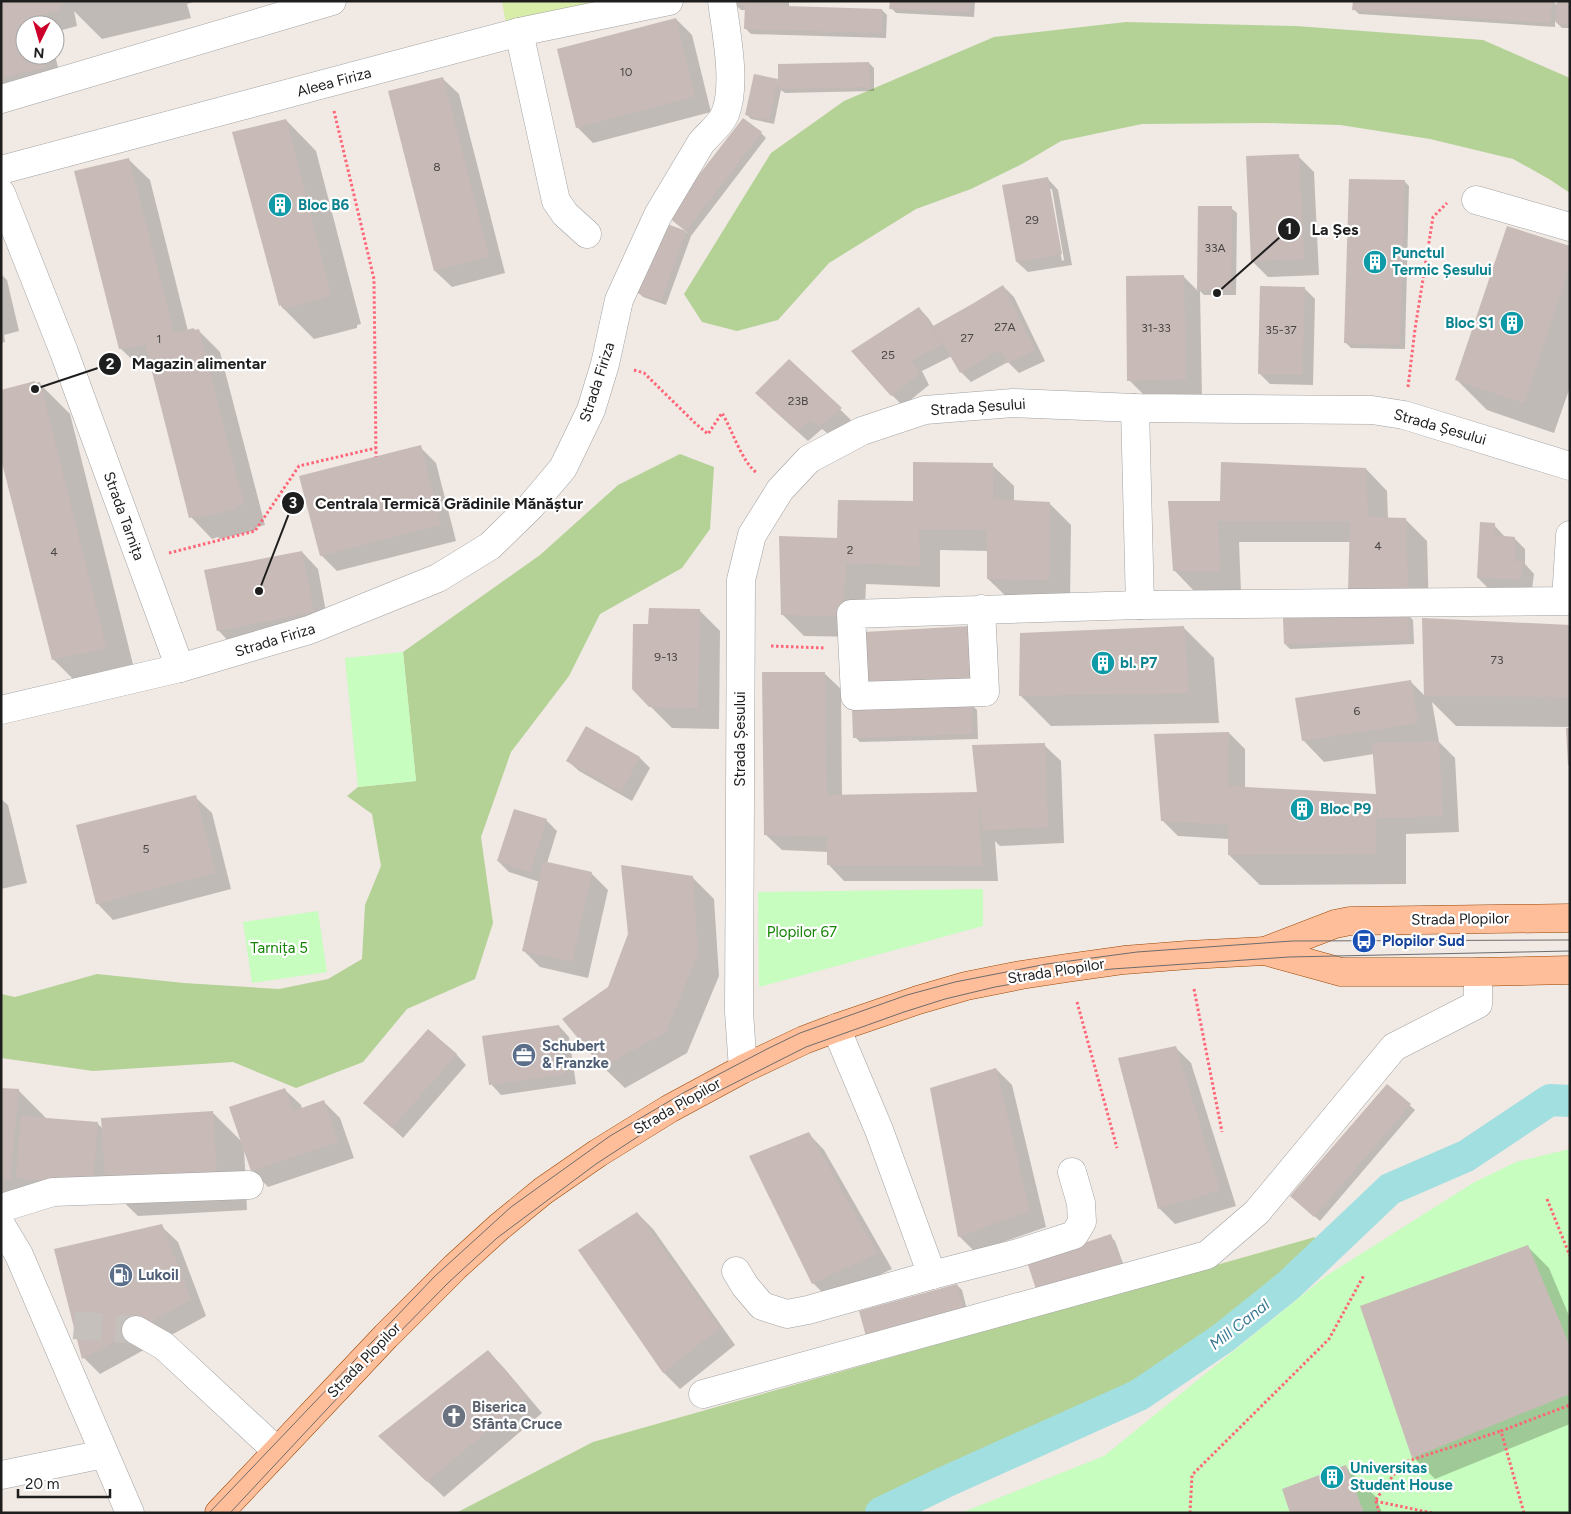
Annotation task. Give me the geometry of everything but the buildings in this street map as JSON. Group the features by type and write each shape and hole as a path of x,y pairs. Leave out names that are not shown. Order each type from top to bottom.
{"main road":[{"name":"Strada Plopilor","path":"1265,951 1335,924 1350,921 1570,918"},
{"name":"Strada Plopilor","path":"219,1513 386,1336 499,1226 543,1191 598,1153 669,1109 743,1069 804,1040 918,1000 966,986 1021,975 1124,960 1188,954 1265,951 1341,972 1570,970"}],"street":[{"path":"1,99 332,1"},
{"name":"Aleea Firiza","path":"1,170 519,32 669,1"},
{"name":"Strada Firiza","path":"180,668 309,630 438,578 490,546 531,506 563,468 591,410 605,364 619,300 658,215 700,143 718,127 725,113 729,98 730,76 722,1"},
{"path":"519,32 556,201 564,214 587,234"},
{"name":"Strada Tarnița","path":"1,194 9,232 64,352 180,668"},
{"path":"1476,200 1570,227"},
{"name":"Strada Șesului","path":"743,1069 739,1012 741,580 752,535 780,490 809,459 862,431 925,410 1013,403 1135,408 1363,410 1404,415 1570,466"},
{"path":"1135,408 1140,605"},
{"path":"980,609 985,692 855,696 851,614 980,609 1140,605 1566,600 1570,534"},
{"path":"1,710 180,668"},
{"path":"704,1394 1207,1255 1258,1212 1394,1046 1478,1004 1478,972"},
{"path":"836,1028 880,1130 932,1275"},
{"path":"736,1271 745,1286 762,1306 787,1314 1018,1253 1074,1235 1082,1222 1081,1203 1072,1172"},
{"path":"1,1208 53,1192 249,1186"},
{"path":"1,1225 63,1328 104,1454 130,1513"},
{"path":"136,1330 164,1346 277,1451"},
{"path":"1,1475 104,1454"}],"path":[{"path":"327,83 374,279 376,457"},
{"path":"1404,415 1415,328 1433,217 1450,199 1476,200"},
{"path":"605,364 627,367 644,373 694,423 708,434 722,413 738,447 752,469 780,490"},
{"path":"140,560 256,531 298,466 376,448"},
{"path":"740,646 853,648"},
{"path":"1194,989 1222,1132"},
{"path":"1077,1002 1117,1148"},
{"path":"1547,1199 1570,1256"},
{"path":"1190,1513 1192,1476 1329,1339 1364,1275"},
{"path":"1379,1513 1376,1501 1402,1463 1501,1431 1570,1405"},
{"path":"1501,1431 1524,1513"},
{"path":"1376,1501 1432,1513"}],"green space":[{"path":"502,1 604,1 506,24"},
{"path":"1126,22 1296,26 1483,40 1570,78 1570,193 1513,159 1430,139 1340,125 1266,123 1142,124 1061,141 1022,164 971,189 916,209 829,263 778,320 737,331 702,322 684,294 771,153 844,101 994,37"},
{"path":"680,454 714,467 710,529 682,568 600,614 569,676 511,752 481,837 493,923 475,979 407,1009 363,1062 296,1088 233,1062 93,1071 1,1058 1,994 15,997 97,974 184,983 279,989 328,979 362,959 365,905 381,866 372,814 347,796 358,787 416,781 403,652 540,555 618,485"},
{"path":"403,652 416,781 358,787 345,658"},
{"name":"Plopilor 67","path":"983,889 983,926 759,987 758,892"},
{"name":"Tarnița 5","path":"318,911 327,972 252,983 243,922"},
{"path":"1570,1149 1570,1513 961,1513 1104,1456 1326,1276 1473,1183 1516,1162"},
{"path":"1315,1237 1313,1250 1138,1388 868,1513 456,1513 593,1442"}],"waterway":[{"name":"Mill Canal","path":"881,1513 1139,1395 1223,1338 1289,1285 1390,1189 1466,1156 1550,1100 1570,1101"}],"tunnel":[{"path":"74,1325 136,1330"}],"tram line":[{"path":"209,1513 434,1277 511,1207 610,1136 685,1092 800,1033 907,995 955,982 1047,964 1137,952 1292,941 1570,940"},
{"path":"230,1513 384,1348 448,1283 497,1238 596,1164 648,1130 693,1104 806,1047 945,999 995,987 1069,974 1112,969 1289,957 1570,951"}],"place":[{"name":"Bloc B6","path":"280,205"},
{"name":"Punctul Termic Șesului","path":"1375,262"},
{"name":"La Șes","path":"1217,293"},
{"name":"Bloc S1","path":"1512,323"},
{"name":"Magazin alimentar","path":"35,389"},
{"name":"Centrala Termică Grădinile Mănăștur","path":"259,591"},
{"name":"bl. P7","path":"1103,663"},
{"name":"Bloc P9","path":"1302,809"},
{"name":"Plopilor Sud","path":"1364,941"},
{"name":"Schubert & Franzke","path":"524,1055"},
{"name":"Lukoil","path":"121,1275"},
{"name":"Biserica Sfânta Cruce","path":"454,1416"},
{"name":"Universitas Student House","path":"1332,1477"}]}
